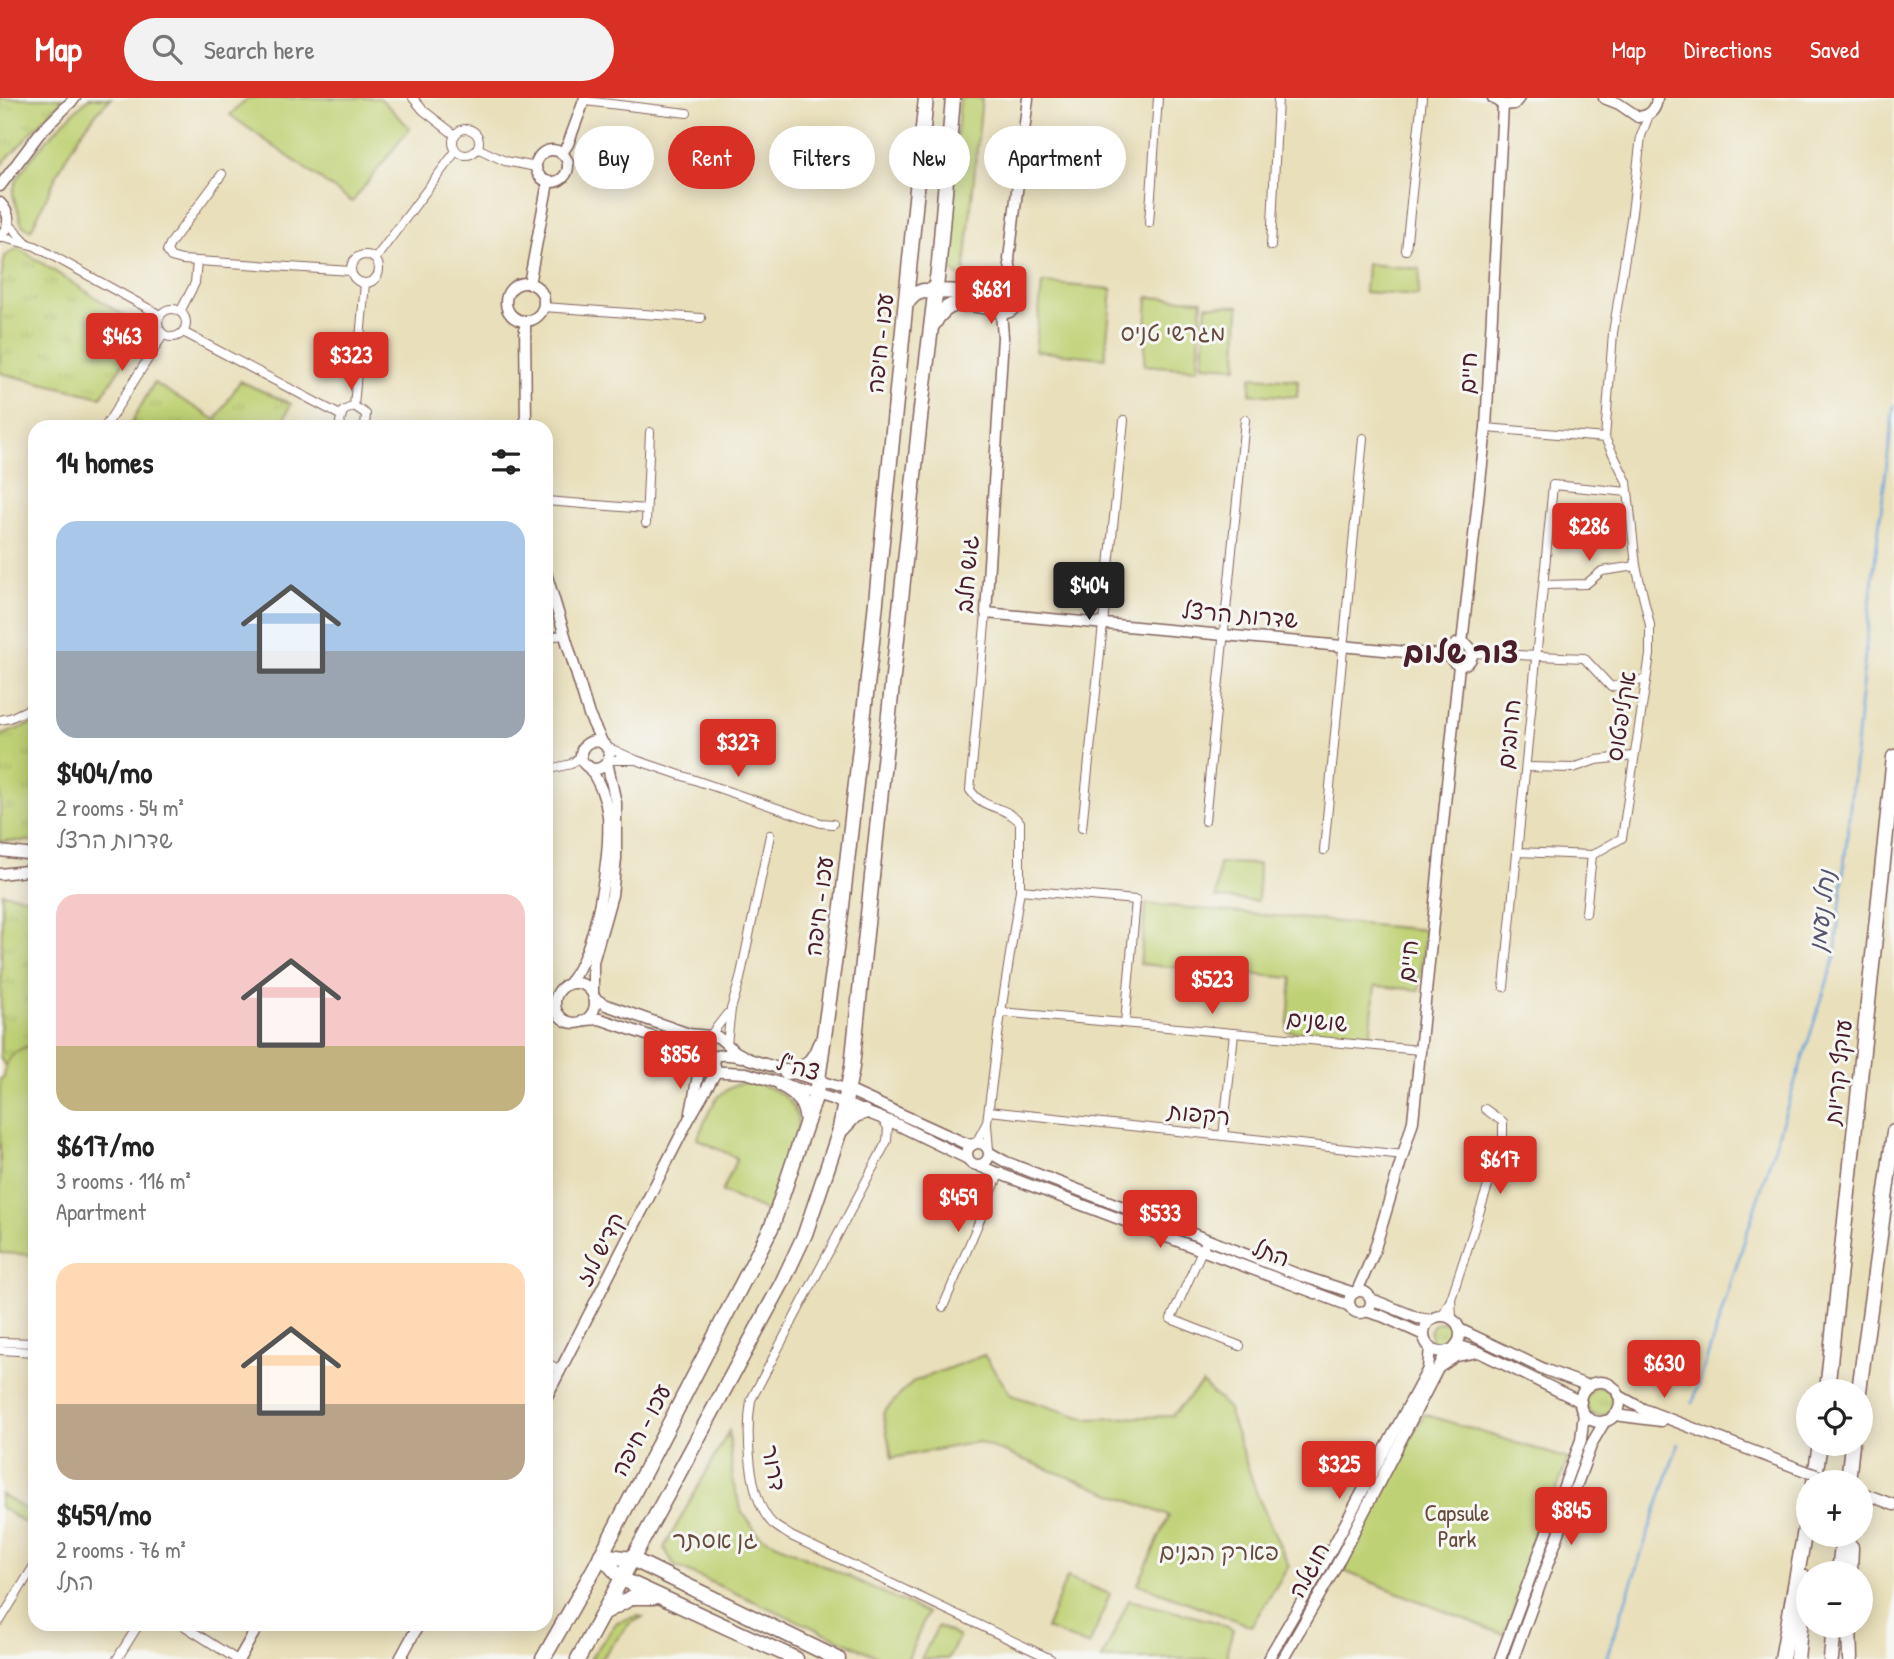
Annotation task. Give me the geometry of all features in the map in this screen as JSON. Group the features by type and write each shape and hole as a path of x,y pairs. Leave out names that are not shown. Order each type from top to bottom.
{"highway":[{"name":"עכו - חיפה","path":"543,1659 601,1555 772,1226 818,1088 872,642 926,98"},
{"path":"578,1659 743,1358 794,1258 839,1133 847,1097 869,913 921,409 932,331 953,98"},
{"path":"939,262 952,285 970,292"},
{"path":"907,302 918,292 970,292 997,287"},
{"path":"932,331 939,314 949,306 965,304 1001,311"},
{"name":"עוקף קריות","path":"1828,1379 1894,757"},
{"path":"806,1127 803,1102 784,1078 813,1059 827,1023"},
{"path":"839,1133 855,1115 864,1112"},
{"path":"1861,1379 1894,1132"},
{"path":"652,1524 648,1558 661,1573"},
{"path":"1782,1659 1802,1547"},
{"path":"1797,1659 1808,1547"},
{"path":"601,1555 632,1559 838,1659"},
{"path":"601,1555 622,1579 796,1659"},
{"path":"603,1612 638,1596 671,1600"},
{"path":"1831,1659 1833,1638"},
{"path":"1849,1638 1850,1659"}],"street":[{"path":"0,186 39,134 75,98"},
{"path":"413,98 423,110 455,135"},
{"path":"1009,259 990,299 1001,311 1018,302 1009,259 1028,98"},
{"path":"1149,223 1158,98"},
{"path":"1270,246 1278,98"},
{"path":"1406,250 1422,98"},
{"path":"1493,98 1503,106 1514,104 1519,98"},
{"path":"1598,98 1648,115"},
{"path":"1486,428 1605,438 1613,333 1641,136 1657,98"},
{"path":"562,153 585,100 687,113"},
{"name":"חיים","path":"1461,643 1486,428 1503,106"},
{"path":"1628,107 1641,136"},
{"path":"461,130 472,130 478,137 477,148 469,155 456,150 453,142 455,135 461,130"},
{"path":"477,148 505,161 536,166"},
{"path":"375,259 456,150"},
{"path":"557,150 562,153 569,162 568,173 559,181 548,182 539,176 537,159 545,151 557,150"},
{"path":"222,174 168,249 168,253 174,258 351,271"},
{"path":"528,284 548,182"},
{"path":"0,203 7,212 8,223 0,237 26,242 160,315"},
{"path":"8,223 26,242"},
{"path":"366,255 375,259 379,272 373,280 365,283 356,280 351,271 352,264 358,257 366,255"},
{"path":"180,312 195,283 197,261"},
{"path":"354,406 365,283"},
{"path":"528,284 540,290 543,307 536,317 525,321 515,319 506,303 509,291 514,286 528,284"},
{"path":"997,287 1014,289"},
{"path":"543,307 701,318"},
{"path":"169,309 180,312 186,323 183,332 174,338 163,335 157,326 160,315 169,309"},
{"name":"גוש חלב","path":"1001,311 1003,337 986,613 970,789 979,802 1010,812 1020,822 1020,890"},
{"path":"525,321 526,420"},
{"path":"183,332 340,415"},
{"path":"109,420 163,335"},
{"path":"340,415 346,408 354,406 366,414 366,420"},
{"path":"340,415 341,420"},
{"path":"1082,828 1124,420"},
{"path":"1205,821 1245,420"},
{"path":"646,523 650,432"},
{"path":"1324,850 1363,438"},
{"name":"אקליפטוס","path":"1592,855 1622,838 1650,655 1650,625 1636,566 1628,492 1623,471 1605,438"},
{"name":"חרובים","path":"1504,987 1553,485 1628,492"},
{"path":"553,502 646,509"},
{"path":"1544,585 1586,584 1602,571 1636,566"},
{"path":"553,596 589,715 605,744 616,803 616,859 612,895 593,962 594,1009 585,1020"},
{"name":"שדרות הרצל","path":"986,613 1449,656"},
{"path":"553,636 565,635"},
{"path":"1461,643 1469,646 1472,653 1469,661 1459,665 1449,656 1454,645 1461,643"},
{"path":"1472,653 1584,658 1611,687 1646,679"},
{"name":"חיים","path":"1356,1292 1373,1255 1413,1121 1459,665"},
{"path":"0,719 10,718 28,709"},
{"path":"553,1002 565,985 578,973 592,936 600,903 607,850 608,815 597,779 588,766 583,750 589,715"},
{"path":"553,769 571,764 592,741 605,744 636,760 821,823 833,824"},
{"path":"1526,766 1573,768 1596,760 1634,756"},
{"path":"588,766 599,768 608,761 636,760"},
{"path":"709,1037 730,1009 740,979 770,835"},
{"path":"0,851 28,854"},
{"path":"1517,852 1592,855 1586,913"},
{"path":"0,859 28,856"},
{"path":"0,874 28,871"},
{"path":"987,1122 967,1151 972,1164 979,1166 986,1163 989,1152 987,1122 1020,890 1136,900 1125,1023"},
{"path":"553,988 581,984 594,997"},
{"name":"צה\"ל","path":"594,997 677,1030 718,1037 741,1056 784,1078"},
{"path":"553,1009 568,1022 600,1019 670,1043 679,1048 699,1069 705,1060 724,1055 754,1061"},
{"path":"727,1044 730,1009"},
{"name":"שושנים","path":"1001,1012 1420,1050"},
{"path":"677,1030 695,1041 711,1057 716,1072"},
{"path":"1223,1136 1234,1032"},
{"name":"צה\"ל","path":"699,1069 784,1078 847,1097"},
{"name":"קדיש לוז","path":"689,1119 699,1069"},
{"name":"קדיש לוז","path":"553,1385 689,1119 716,1072"},
{"path":"847,1097 864,1112 968,1158"},
{"path":"847,1097 962,1142 984,1144 989,1152"},
{"path":"1446,1321 1503,1140 1503,1122 1485,1109"},
{"name":"רקפות","path":"989,1111 1404,1155"},
{"path":"881,1118 888,1127 887,1141"},
{"path":"887,1141 911,1131"},
{"name":"דרור","path":"887,1141 751,1401 748,1423 756,1488 767,1516 773,1524 791,1536 1051,1659"},
{"name":"התל","path":"989,1152 1006,1163 1302,1276 1356,1292"},
{"name":"התל","path":"979,1166 1350,1306"},
{"path":"943,1307 1000,1172"},
{"path":"1219,1244 1210,1244 1201,1249 1171,1319 1240,1346"},
{"name":"חיים","path":"1370,1297 1373,1255"},
{"path":"1589,1386 1546,1370 1446,1321 1418,1318 1370,1297 1364,1291 1356,1292 1350,1299 1350,1306 1358,1312 1365,1311 1382,1316 1424,1335 1430,1347 1441,1352 1451,1348 1479,1352 1582,1408 1593,1420 1610,1418 1661,1421 1698,1430"},
{"path":"1365,1311 1370,1307 1370,1297"},
{"path":"1424,1335 1426,1327 1446,1321"},
{"name":"חוגלה","path":"1283,1659 1333,1572 1451,1348 1446,1321"},
{"path":"0,1342 28,1343"},
{"name":"חוגלה","path":"1268,1659 1322,1567 1428,1369 1430,1347"},
{"path":"0,1350 28,1352"},
{"path":"1437,1371 1451,1358 1479,1352"},
{"path":"553,1366 561,1371"},
{"path":"1500,1659 1581,1440 1584,1391 1589,1386 1595,1383 1607,1384 1618,1395 1643,1409 1803,1470"},
{"path":"1513,1659 1592,1443 1620,1404 1618,1395"},
{"path":"1873,1497 1891,1504"},
{"path":"0,1621 28,1575"},
{"path":"117,1659 135,1631"},
{"path":"192,1631 238,1659 255,1631"},
{"path":"400,1659 415,1631"}],"green space":[{"path":"0,98 64,98 0,166"},
{"path":"89,98 111,98 74,144 31,230 28,229 21,222 14,198 16,182 45,142"},
{"path":"248,98 380,98 410,128 352,202 230,115"},
{"path":"960,98 982,98 964,278 956,275 946,261 952,189 970,189 970,126 958,126"},
{"path":"18,248 137,324 137,342 101,397 0,373 0,282 5,256"},
{"path":"1367,264 1420,269 1418,296 1365,292"},
{"path":"1042,283 1112,289 1105,358 1035,351"},
{"name":"מגרשי טניס","path":"1148,297 1202,300 1198,369 1144,365"},
{"path":"1206,305 1239,306 1237,367 1203,365"},
{"path":"1251,377 1298,380 1297,397 1250,394"},
{"path":"240,381 291,404 284,420 216,420"},
{"path":"154,383 216,420 133,420"},
{"path":"28,725 28,841 0,841 0,736"},
{"path":"1219,863 1259,864 1258,901 1216,898"},
{"path":"2,893 28,898 28,1047 18,1052 5,1066 0,1057"},
{"path":"1146,904 1425,930 1419,990 1375,986 1370,1039 1287,1031 1292,978 1140,964"},
{"path":"28,1047 28,1255 0,1253 0,1079 4,1077 10,1059"},
{"path":"746,1082 773,1089 789,1101 797,1115 793,1152 768,1212 722,1192 737,1158 697,1139 719,1096 726,1090"},
{"path":"1442,1322 1451,1325 1454,1334 1451,1343 1442,1346 1433,1343 1430,1334 1433,1325"},
{"name":"פארק הבנים","path":"984,1355 1011,1395 1087,1419 1172,1416 1202,1383 1227,1407 1258,1497 1289,1566 1251,1626 1138,1584 1169,1516 978,1442 892,1458 883,1413 912,1382"},
{"path":"1600,1388 1610,1392 1614,1402 1610,1412 1600,1416 1590,1412 1586,1402 1590,1392"},
{"name":"Capsule Park","path":"1424,1414 1568,1459 1504,1635 1341,1570"},
{"name":"גן אסתר","path":"729,1431 733,1483 742,1512 760,1536 927,1613 908,1659 883,1659 675,1566 664,1548"},
{"path":"0,1494 28,1511 28,1525 0,1507"},
{"path":"1067,1577 1110,1594 1089,1646 1046,1629"},
{"path":"1129,1600 1216,1622 1233,1630 1227,1659 1102,1659"},
{"path":"637,1616 643,1617 629,1624 601,1659 590,1659 617,1622"},
{"path":"938,1626 959,1637 948,1659 921,1659"}],"waterway":[{"name":"נחל נעמן","path":"1693,1402 1835,957 1872,585 1894,405"},
{"path":"1606,1659 1678,1444"}],"district":[{"name":"צור שלום","path":"1461,653"}]}
